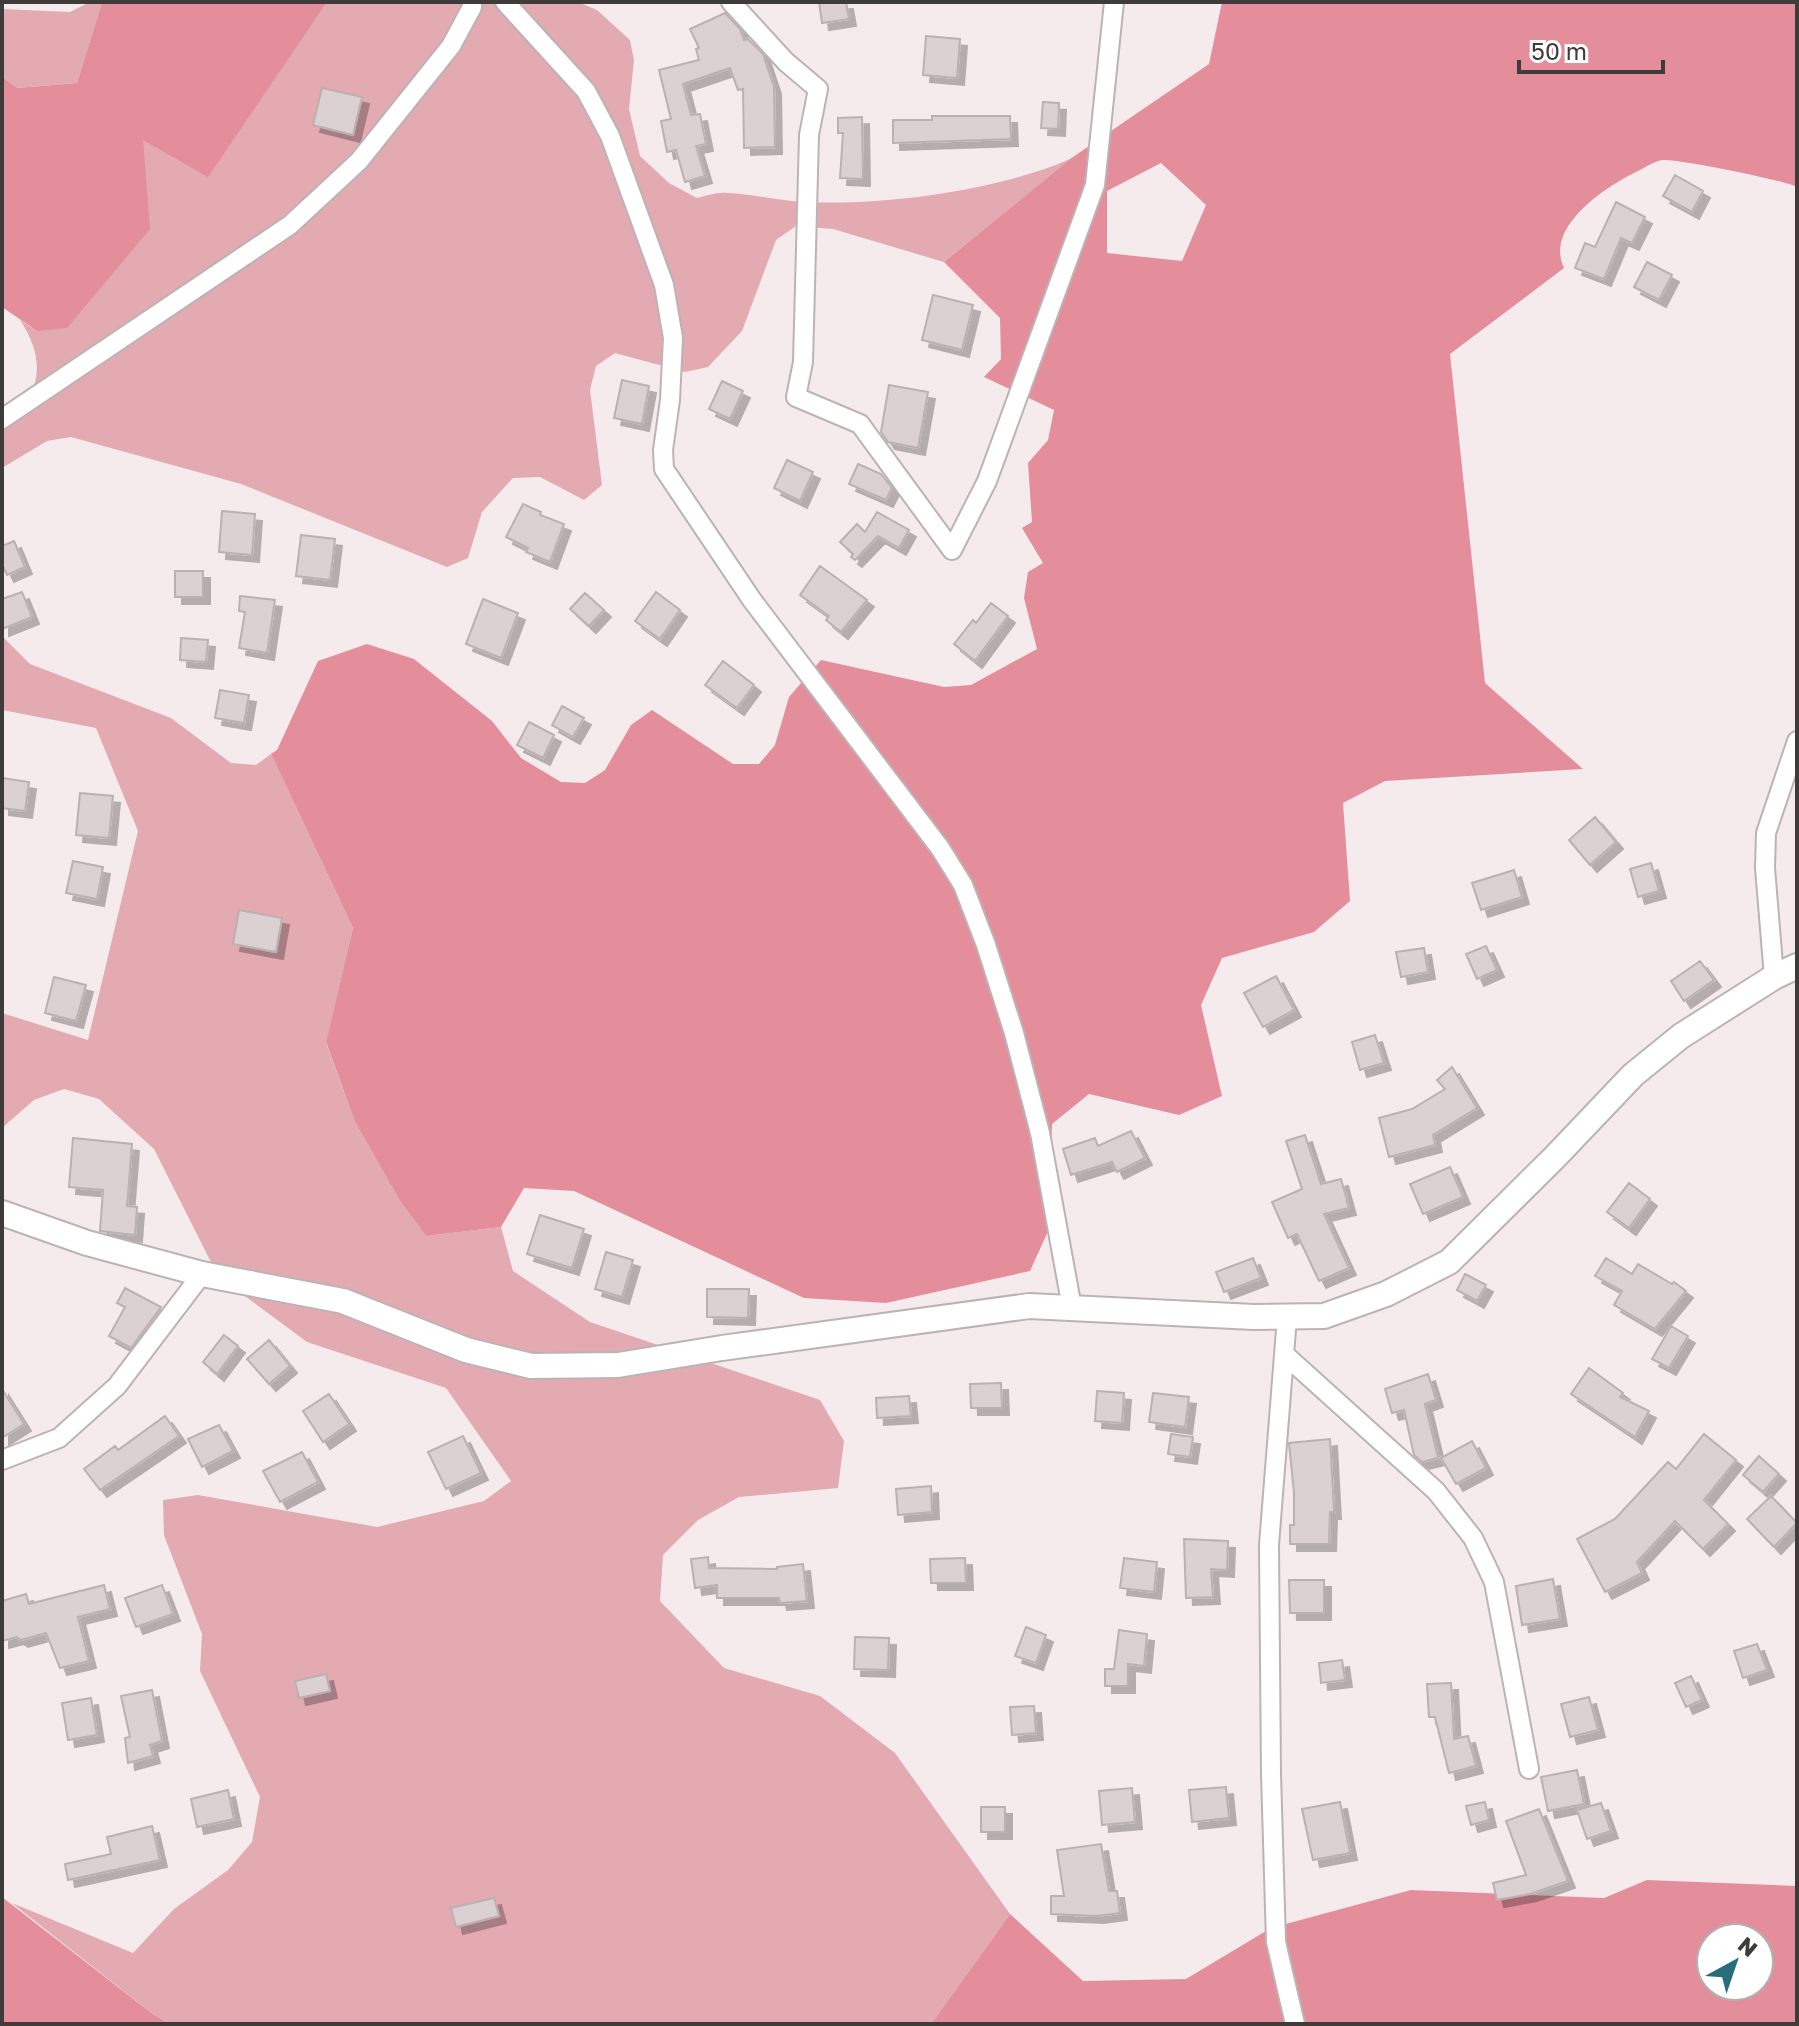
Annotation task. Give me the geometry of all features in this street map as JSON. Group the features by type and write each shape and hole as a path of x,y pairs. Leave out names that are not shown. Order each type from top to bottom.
{"street":[{"path":"505,2 586,91 610,136 664,285 673,338 664,469 752,600 940,848 963,885 995,974 1036,1119 1072,1308"},
{"path":"731,2 786,62 818,89 809,135 803,362 796,397 860,424 952,550 987,481 1095,185 1114,2"},
{"path":"2,419 290,225 359,161 451,46 473,4"},
{"path":"1774,977 1765,868 1766,833 1797,741"},
{"path":"2,1213 87,1243 202,1274 343,1301 466,1350 531,1366 618,1365 1029,1306 1324,1316 1386,1294 1449,1262 1633,1075 1681,1036 1774,977 1797,966"},
{"path":"2,1460 59,1438 117,1386 202,1274"},
{"path":"1287,1317 1269,1545 1271,1774 1276,1942 1295,2024"},
{"path":"1284,1354 1436,1491 1473,1538 1494,1582 1529,1769"}],"shaded area":[{"path":"90,2 102,2 77,83 16,88 2,77 2,9 70,12"},
{"path":"102,2 327,2 208,177 143,140 150,229 67,328 37,331 2,307 2,77 17,88 77,83"},
{"path":"327,2 578,2 597,10 630,40 634,60 629,109 640,156 669,183 697,198 723,193 836,203 904,198 976,187 1042,170 1070,159 944,262 833,229 796,226 776,240 742,331 708,367 685,372 615,353 596,366 590,390 602,485 584,500 540,477 513,478 482,512 468,558 447,567 241,484 71,437 47,441 2,468 2,431 24,406 36,379 35,351 20,320 37,331 143,139 288,57"},
{"path":"1222,2 1797,2 1797,187 1689,163 1663,160 1651,164 1612,186 1582,209 1571,222 1560,252 1564,268 1450,354 1485,683 1583,769 1385,781 1343,803 1350,901 1314,932 1222,958 1201,1005 1222,1096 1179,1115 1089,1094 1052,1124 1049,1229 1030,1271 886,1303 804,1298 574,1191 524,1188 501,1227 426,1236 400,1201 355,1122 326,1042 353,928 271,754 277,750 318,661 367,644 414,659 492,721 521,758 561,782 585,783 605,770 631,725 652,710 733,764 759,764 775,745 789,697 821,660 944,687 971,685 1037,649 1024,598 1028,572 1043,563 1022,528 1032,522 1028,463 1048,440 1054,410 984,377 1001,359 1000,318 944,262 1070,159 1209,64","holes":["1161,163 1206,205 1182,261 1107,253 1107,191"]},
{"path":"2,636 30,664 171,718 231,763 256,765 271,754 353,928 326,1043 355,1122 400,1201 426,1236 501,1227 513,1271 590,1322 820,1400 844,1441 838,1488 739,1497 698,1520 663,1555 660,1601 724,1668 820,1696 895,1753 1010,1914 931,2024 170,2024 154,2015 12,1903 133,1953 174,1909 228,1870 252,1842 260,1797 200,1671 202,1634 164,1535 163,1500 198,1495 377,1527 484,1501 511,1481 446,1388 307,1342 218,1276 154,1149 99,1099 64,1089 34,1100 2,1128 2,1013 88,1040 138,831 96,728 2,710"},
{"path":"1647,1880 1797,1886 1797,2024 931,2024 1010,1914 1083,1981 1186,1979 1271,1928 1411,1890 1604,1898"},
{"path":"2,1897 154,2015 170,2024 2,2024"}],"building":[{"path":"819,2 846,2 849,19 822,23"},
{"path":"725,13 740,29 744,40 748,39 763,54 774,87 775,147 744,148 743,89 738,90 730,68 683,84 691,115 700,114 706,144 696,146 705,176 685,182 676,150 667,152 661,121 671,119 659,70 699,60 696,49 699,48 690,29"},
{"path":"926,36 960,39 957,78 923,75"},
{"path":"322,88 362,97 353,135 313,125"},
{"path":"1043,102 1059,103 1058,129 1041,128"},
{"path":"932,116 1010,116 1011,139 893,143 893,120 932,120"},
{"path":"862,117 863,179 840,178 843,133 838,133 838,118"},
{"path":"1675,175 1703,191 1692,212 1663,196"},
{"path":"1616,202 1645,217 1632,243 1621,238 1604,279 1575,268 1585,243 1595,247"},
{"path":"1647,262 1672,275 1659,300 1634,287"},
{"path":"933,295 973,305 962,350 922,340"},
{"path":"622,380 649,386 642,424 614,418"},
{"path":"722,381 743,391 730,419 709,409"},
{"path":"889,385 928,392 918,448 888,442 881,432"},
{"path":"787,460 813,472 800,501 774,488"},
{"path":"858,464 881,474 892,488 886,500 849,484"},
{"path":"523,504 541,512 540,515 564,524 550,562 526,552 528,548 506,537"},
{"path":"222,511 255,514 252,555 219,552"},
{"path":"877,512 909,530 899,548 878,536 855,560 840,542 857,524 865,532"},
{"path":"301,535 335,539 330,580 296,576"},
{"path":"14,541 25,567 7,575 2,564 2,546"},
{"path":"820,566 867,600 841,632 826,620 829,616 800,595"},
{"path":"175,571 203,571 203,597 175,597"},
{"path":"22,592 32,617 2,629 2,599"},
{"path":"656,592 680,610 660,639 635,621"},
{"path":"585,593 604,610 589,626 570,609"},
{"path":"240,596 275,600 267,653 239,648 245,612 239,611"},
{"path":"483,599 518,613 501,658 466,644"},
{"path":"991,603 1008,616 975,661 954,644"},
{"path":"181,638 208,640 206,662 180,660"},
{"path":"723,661 754,685 737,708 705,685"},
{"path":"220,690 249,695 244,723 215,718"},
{"path":"562,706 584,718 573,737 552,725"},
{"path":"529,722 554,735 543,758 517,745"},
{"path":"2,778 29,782 25,811 2,808"},
{"path":"80,793 113,796 109,838 76,835"},
{"path":"1595,817 1616,842 1590,865 1569,840"},
{"path":"73,861 103,867 97,899 66,893"},
{"path":"1651,863 1659,891 1638,897 1630,869"},
{"path":"1514,870 1522,897 1481,910 1472,883"},
{"path":"239,910 282,918 276,952 233,944"},
{"path":"1486,946 1497,970 1477,979 1466,954"},
{"path":"1424,948 1428,972 1401,977 1396,952"},
{"path":"1700,961 1714,980 1684,1001 1671,981"},
{"path":"1276,976 1294,1010 1263,1027 1244,993"},
{"path":"54,977 86,985 76,1021 45,1013"},
{"path":"1375,1035 1384,1063 1360,1070 1352,1042"},
{"path":"1452,1067 1477,1108 1433,1135 1435,1145 1389,1157 1379,1118 1412,1109 1445,1089 1437,1080"},
{"path":"1131,1131 1145,1158 1117,1172 1112,1162 1071,1175 1063,1149 1095,1138 1098,1146"},
{"path":"1305,1135 1321,1184 1341,1179 1349,1208 1324,1214 1349,1268 1319,1281 1297,1234 1288,1238 1272,1202 1302,1189 1286,1141"},
{"path":"73,1138 132,1144 127,1206 137,1207 135,1235 100,1231 103,1190 69,1187"},
{"path":"1450,1167 1463,1197 1423,1214 1410,1184"},
{"path":"1629,1183 1650,1199 1629,1228 1607,1212"},
{"path":"540,1215 584,1229 572,1268 527,1254"},
{"path":"606,1252 633,1260 622,1297 595,1289"},
{"path":"1253,1258 1261,1278 1224,1292 1216,1272"},
{"path":"1606,1258 1632,1274 1638,1264 1686,1291 1655,1329 1614,1305 1622,1291 1595,1276"},
{"path":"1465,1274 1486,1285 1477,1301 1457,1290"},
{"path":"125,1288 161,1307 131,1348 109,1336 125,1307 117,1303"},
{"path":"707,1289 749,1289 748,1318 707,1317"},
{"path":"1671,1326 1688,1336 1669,1368 1652,1359"},
{"path":"224,1335 238,1346 217,1374 203,1362"},
{"path":"269,1340 290,1366 269,1384 247,1359"},
{"path":"1589,1368 1623,1393 1620,1397 1649,1411 1635,1437 1571,1394"},
{"path":"1428,1374 1436,1400 1425,1404 1438,1458 1422,1462 1414,1455 1404,1410 1392,1413 1385,1389"},
{"path":"1001,1383 1002,1408 971,1408 970,1384"},
{"path":"2,1389 24,1424 2,1438"},
{"path":"1097,1391 1124,1393 1122,1423 1095,1421"},
{"path":"1153,1393 1189,1397 1185,1427 1149,1422"},
{"path":"329,1394 349,1424 323,1442 303,1411"},
{"path":"909,1396 911,1416 877,1418 876,1398"},
{"path":"165,1416 179,1436 100,1490 84,1469 115,1446 118,1450"},
{"path":"219,1425 233,1451 202,1467 188,1439"},
{"path":"1171,1434 1193,1437 1190,1457 1168,1454"},
{"path":"1704,1434 1736,1460 1704,1500 1728,1524 1703,1549 1675,1521 1637,1562 1642,1573 1605,1592 1577,1539 1615,1519 1668,1462 1676,1469"},
{"path":"463,1436 481,1473 446,1489 428,1452"},
{"path":"1330,1439 1334,1512 1330,1512 1329,1544 1290,1544 1290,1525 1294,1525 1294,1493 1289,1443"},
{"path":"1472,1441 1486,1468 1456,1484 1441,1458"},
{"path":"302,1452 318,1482 280,1502 263,1471"},
{"path":"1759,1456 1779,1474 1763,1492 1743,1475"},
{"path":"931,1486 932,1512 898,1515 896,1489"},
{"path":"1771,1496 1797,1523 1774,1547 1747,1519"},
{"path":"1184,1539 1228,1541 1227,1570 1211,1569 1213,1597 1186,1598"},
{"path":"708,1557 709,1568 777,1569 803,1564 807,1601 780,1603 779,1598 717,1598 717,1585 695,1588 691,1559"},
{"path":"965,1558 966,1583 931,1583 930,1559"},
{"path":"1124,1558 1157,1562 1154,1592 1120,1588"},
{"path":"1553,1579 1560,1619 1522,1625 1516,1586"},
{"path":"1289,1580 1324,1580 1324,1613 1290,1613"},
{"path":"104,1585 110,1609 78,1617 89,1661 60,1668 46,1633 21,1640 17,1637 2,1641 2,1601 26,1594 29,1604"},
{"path":"162,1585 173,1614 136,1627 125,1598"},
{"path":"1026,1627 1046,1635 1036,1663 1015,1656"},
{"path":"1119,1630 1147,1634 1144,1666 1128,1664 1128,1686 1105,1686 1105,1669 1114,1669"},
{"path":"855,1637 889,1638 888,1670 854,1669"},
{"path":"1757,1644 1767,1670 1743,1678 1734,1651"},
{"path":"1342,1660 1345,1680 1321,1683 1319,1663"},
{"path":"326,1674 330,1691 299,1698 295,1681"},
{"path":"1691,1676 1702,1700 1686,1707 1675,1683"},
{"path":"1451,1683 1454,1739 1468,1736 1476,1766 1449,1773 1435,1717 1429,1717 1427,1684"},
{"path":"152,1690 162,1741 150,1745 153,1756 128,1763 125,1738 130,1737 121,1696"},
{"path":"1589,1697 1598,1730 1570,1737 1561,1704"},
{"path":"91,1698 97,1735 68,1740 62,1703"},
{"path":"1034,1706 1036,1733 1012,1735 1010,1707"},
{"path":"1577,1770 1584,1804 1548,1811 1541,1777"},
{"path":"1226,1787 1229,1818 1192,1822 1189,1790"},
{"path":"1132,1788 1135,1822 1102,1825 1099,1791"},
{"path":"228,1790 234,1819 197,1827 191,1799"},
{"path":"1340,1802 1350,1853 1313,1860 1302,1809"},
{"path":"1485,1802 1489,1820 1471,1825 1466,1806"},
{"path":"1601,1803 1611,1831 1587,1839 1577,1810"},
{"path":"981,1807 1005,1807 1005,1832 981,1832"},
{"path":"1539,1809 1568,1881 1530,1894 1497,1900 1493,1883 1526,1875 1506,1821"},
{"path":"152,1826 160,1860 68,1880 65,1864 111,1854 107,1837"},
{"path":"1101,1844 1109,1891 1117,1891 1120,1913 1097,1916 1051,1914 1051,1896 1064,1896 1057,1850"},
{"path":"494,1898 499,1916 456,1927 451,1908"}]}
